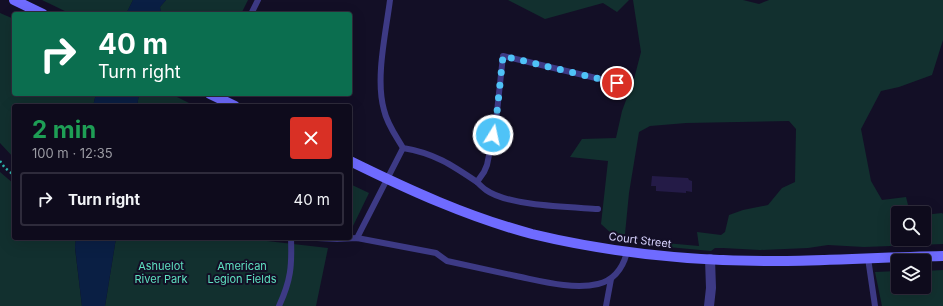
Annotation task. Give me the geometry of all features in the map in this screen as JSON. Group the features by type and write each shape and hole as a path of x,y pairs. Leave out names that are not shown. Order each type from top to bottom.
{"main road":[{"path":"14,0 39,12"},
{"path":"216,96 231,104"},
{"name":"Court Street","path":"352,163 447,207 483,219 532,234 628,252 710,260 786,261 943,256"}],"street":[{"path":"709,306 711,288 710,260"}],"lane":[{"path":"252,12 258,0"},
{"path":"390,0 382,57 381,93 386,116 391,128 403,148 428,154 446,162 497,196 538,204 598,209"},
{"path":"477,182 487,165 496,121 503,56 617,83"},
{"path":"357,238 388,180 403,148"},
{"path":"352,238 436,253 447,261 553,284 586,286 599,284 611,279 619,272 625,263 628,252"},
{"path":"280,306 291,275 291,240"},
{"path":"868,258 875,306"},
{"path":"606,306 611,279"}],"path":[{"path":"0,161 5,168 12,173"}],"green space":[{"path":"42,0 133,0 127,12 67,12"},
{"path":"166,0 248,0 242,12 161,12 160,7"},
{"path":"508,0 629,0 617,12 603,3 545,19"},
{"path":"633,0 743,0 759,4 769,0 943,0 943,40 932,75 899,87 881,91 861,129 871,181 882,200 906,197 908,206 891,206 891,246 864,247 828,245 808,248 760,250 715,248 711,251 657,246 654,242 699,246 697,232 721,235 725,232 729,215 743,210 768,205 782,188 795,182 796,129 789,121 686,123 650,126 639,132 629,193 625,234 612,234 601,224 608,161 570,157 582,139 616,138 622,111 634,79 641,52"},
{"path":"0,13 12,18 12,96 96,96 94,104 12,104 12,156 0,143"},
{"path":"139,96 175,96 191,104 137,104"},
{"path":"0,172 12,182 12,240 76,240 75,248 82,306 0,306"},
{"path":"352,185 369,193 352,227"},
{"path":"931,214 943,214 943,244 931,244"},
{"path":"116,240 258,240 328,248 316,306 105,306"},
{"path":"943,270 943,306 882,306 875,272 891,271 891,294 931,294 931,271"}],"water":[{"path":"133,0 166,0 160,7 161,12 127,12"},
{"path":"96,96 139,96 137,104 94,104"},
{"path":"76,240 116,240 105,306 82,306 75,247"}],"building":[{"path":"652,176 688,178 692,181 692,192 656,191 656,186 651,186"}],"route":[{"path":"493,135 496,121 503,56 617,83"}],"park label":[{"name":"Ashuelot River Park","path":"161,272"},
{"name":"American Legion Fields","path":"242,272"}]}
